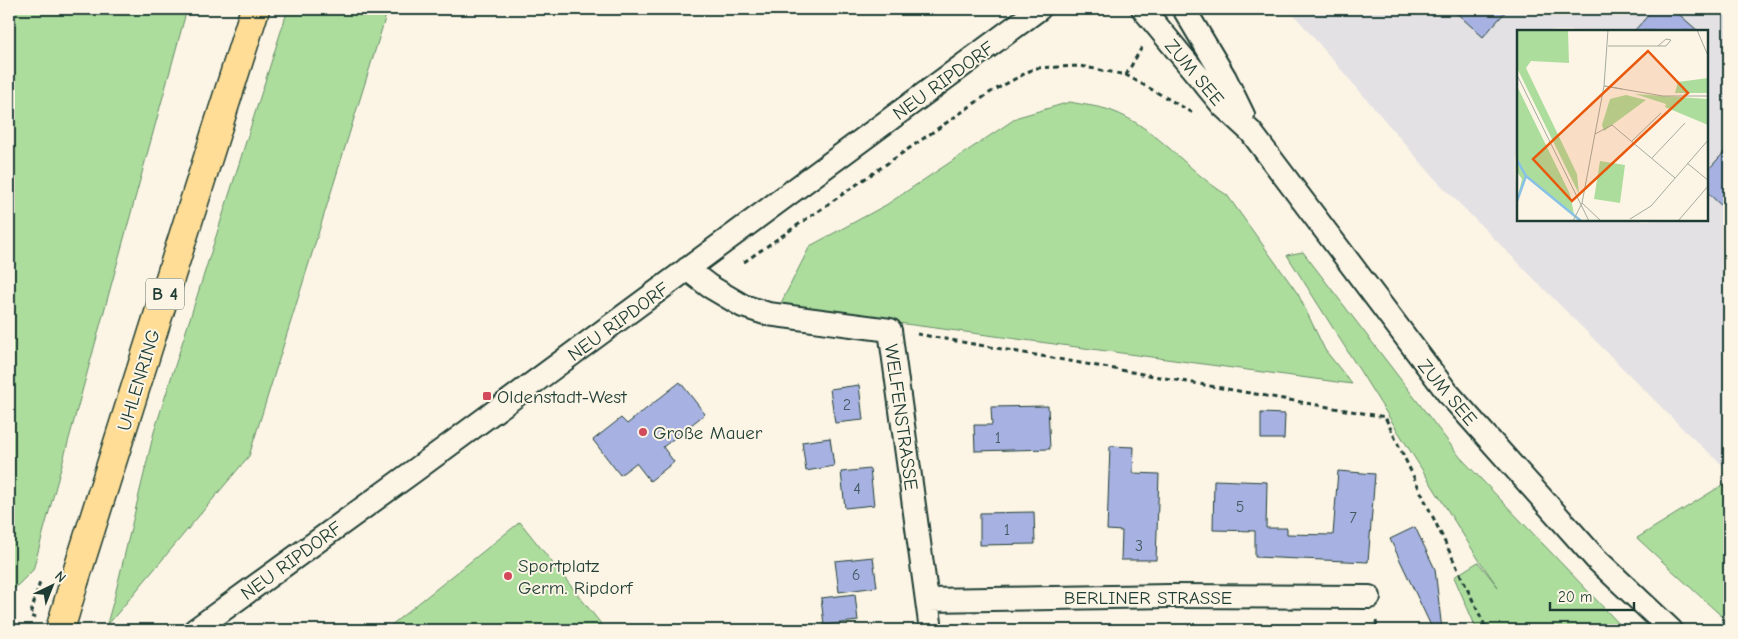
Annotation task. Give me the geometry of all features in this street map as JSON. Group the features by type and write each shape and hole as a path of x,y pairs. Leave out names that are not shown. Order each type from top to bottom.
{"highway":[{"name":"UHLENRING","path":"60,630 255,9"}],"street":[{"name":"NEU RIPDORF","path":"194,630 1039,9"},
{"name":"ZUM SEE","path":"1143,9 1223,106 1251,132 1447,392 1596,559 1671,630"},
{"name":"ZUM SEE","path":"1184,9 1225,78 1251,132"},
{"name":"WELFENSTRASSE","path":"687,269 709,286 743,306 768,314 890,330 931,630"},
{"name":"BERLINER STRASSE","path":"928,600 1170,596 1369,597"}],"path":[{"path":"709,286 991,92 1036,68 1080,66 1126,75"},
{"path":"890,330 1385,417 1487,630"},
{"path":"30,616 40,582"}],"shaded area":[{"path":"1289,9 1729,9 1729,471 1685,431 1436,180"}],"green space":[{"path":"9,9 187,9 33,570 9,594"},
{"path":"288,9 388,9 249,456 106,627 154,432"},
{"path":"1070,102 1107,109 1129,119 1144,128 1212,185 1227,195 1298,294 1325,350 1352,384 779,307 810,246 886,205 1018,117"},
{"path":"1303,252 1460,457 1625,630 1477,630 1454,577 1478,562 1498,587 1479,560 1287,255"},
{"path":"1729,481 1729,623 1637,538"},
{"name":"Sportplatz Germ. Ripdorf","path":"520,522 606,630 385,630"}],"building":[{"path":"1452,9 1508,9 1483,37"},
{"path":"1654,9 1673,9 1697,30 1635,30"},
{"path":"1729,147 1729,213 1708,193 1708,170"},
{"name":"Große Mauer","path":"680,382 705,414 663,447 674,462 650,481 636,463 620,475 593,440 621,418 627,424"},
{"path":"859,385 863,420 835,423 830,389"},
{"path":"1048,406 1050,449 975,451 974,425 992,425 991,407"},
{"path":"1261,413 1285,414 1284,439 1261,439"},
{"path":"830,438 834,466 806,471 802,442"},
{"path":"1110,446 1134,447 1133,473 1159,474 1156,560 1121,560 1122,531 1107,530"},
{"path":"870,469 874,505 845,508 841,472"},
{"path":"1338,471 1375,474 1368,562 1255,557 1255,531 1213,530 1214,480 1267,482 1266,528 1287,528 1287,534 1333,535"},
{"path":"1034,512 1035,544 980,545 980,513"},
{"path":"1415,527 1435,569 1442,630 1433,630 1390,539"},
{"path":"873,557 877,587 839,592 835,561"},
{"path":"855,594 858,621 824,625 821,598"}],"place":[{"name":"Oldenstadt-West","path":"487,396"},
{"name":"Große Mauer","path":"643,432"},
{"name":"Sportplatz Germ. Ripdorf","path":"508,576"}]}
